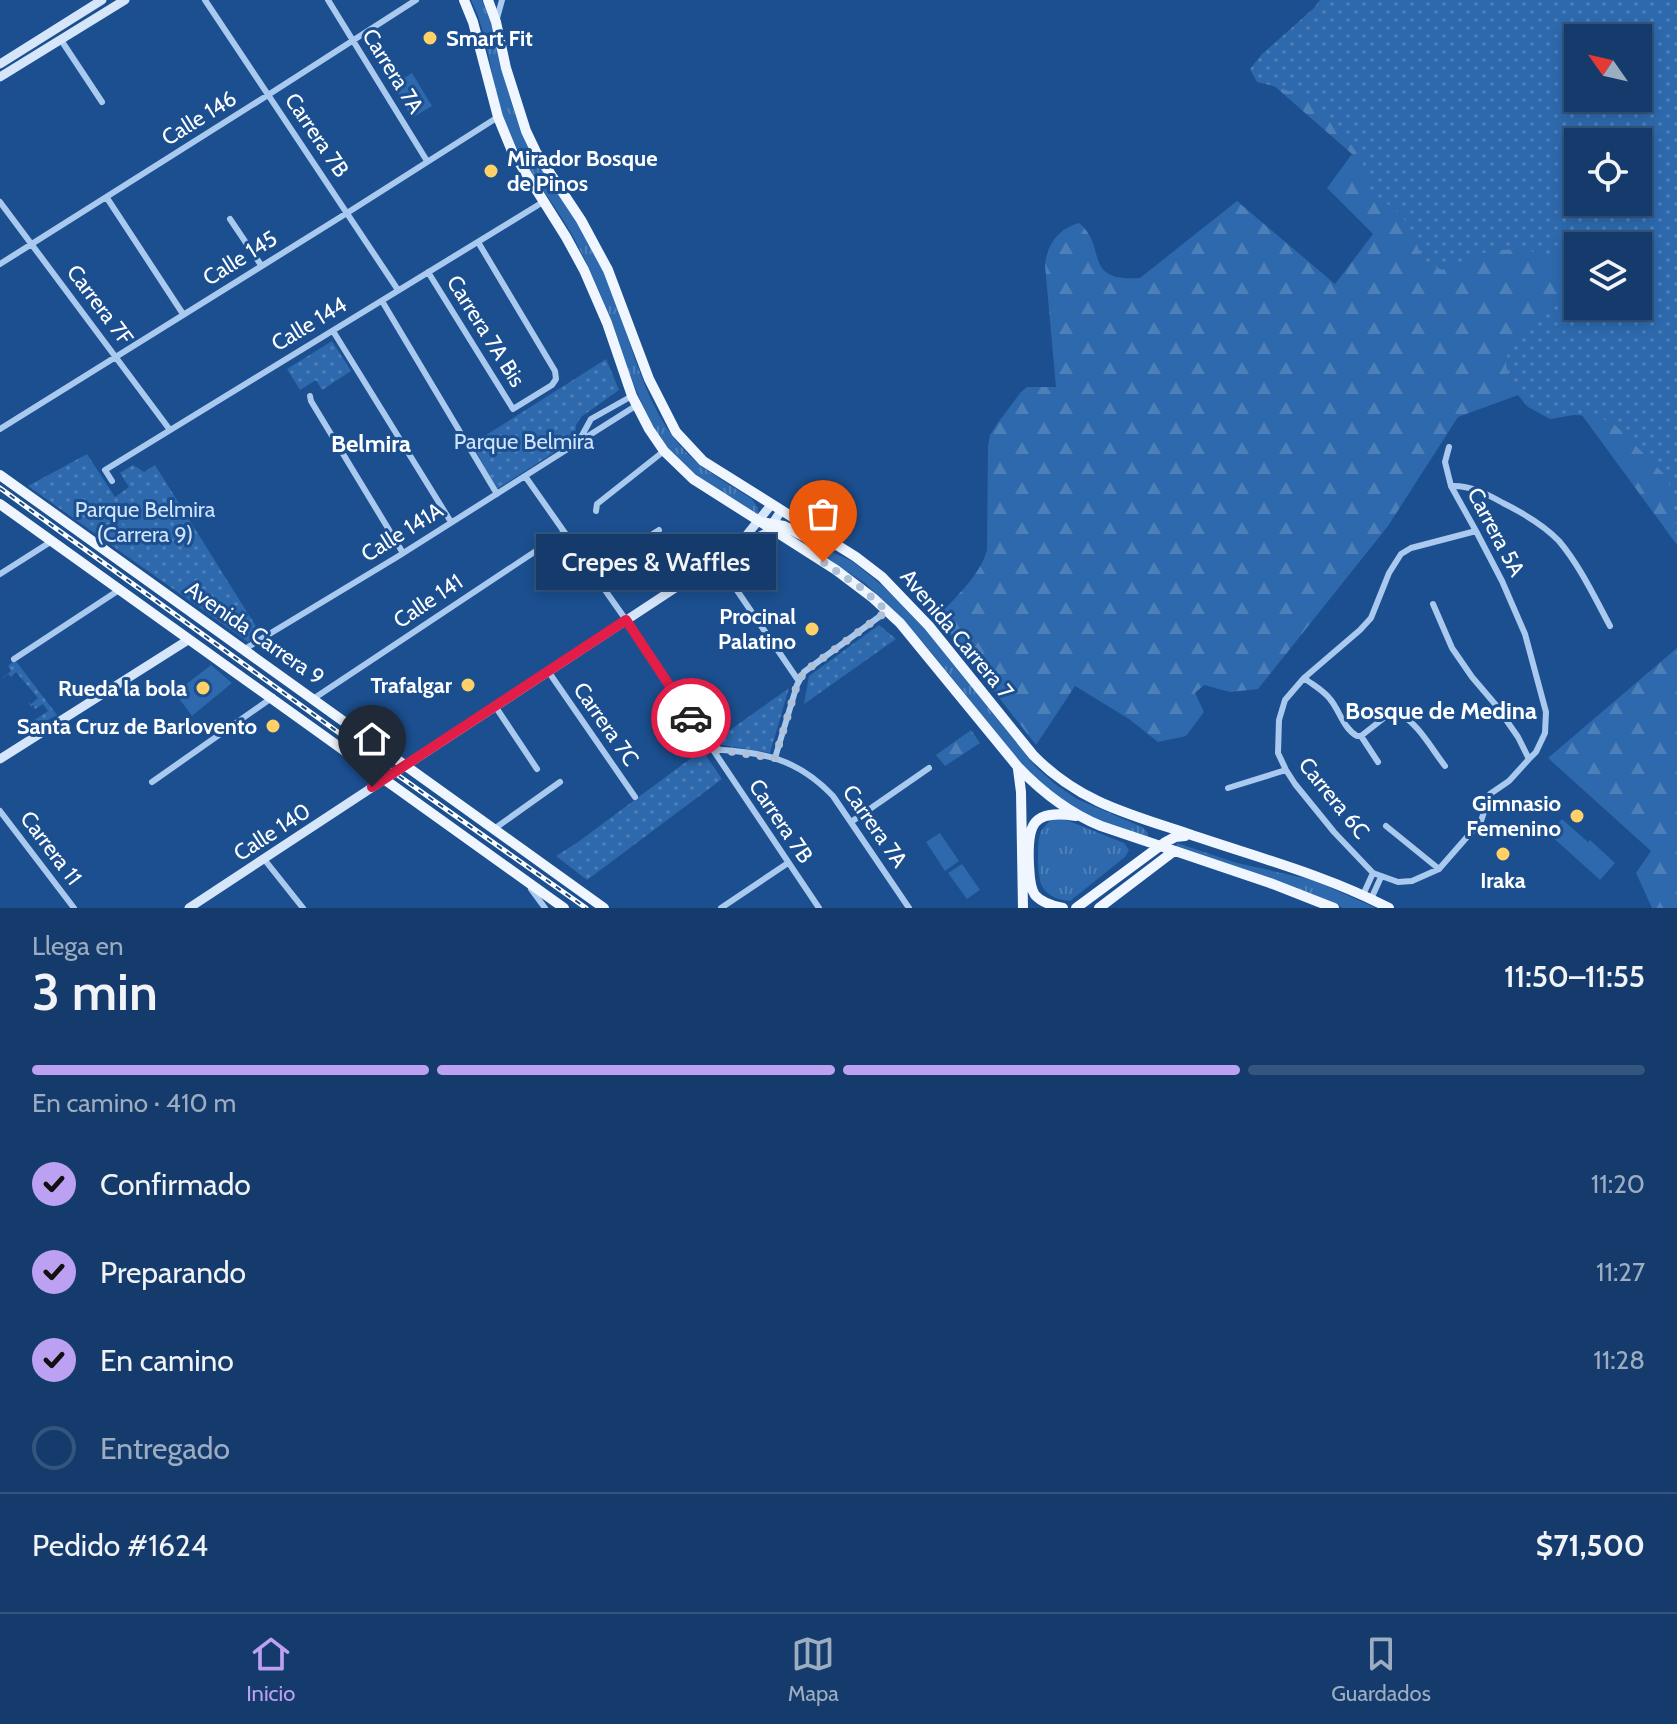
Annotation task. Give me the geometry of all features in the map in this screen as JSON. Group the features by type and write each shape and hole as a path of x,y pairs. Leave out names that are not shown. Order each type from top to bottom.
{"main road":[{"name":"Avenida Carrera 7","path":"464,0 473,22 498,117 512,151 566,237 596,296 635,400 664,451 693,479 759,522 772,526 860,587 903,627 1018,767 1081,817 1333,908"},
{"name":"Avenida Carrera 7","path":"488,0 526,131 608,270 661,406 676,432 693,452 714,469 872,568 929,626 1025,745 1045,767 1072,788 1097,802 1144,820 1323,879 1389,908"},
{"name":"Avenida Carrera 9","path":"0,475 604,908"},
{"name":"Avenida Carrera 9","path":"0,504 564,908"},
{"path":"772,526 787,527 815,542 839,548"},
{"path":"1018,767 1023,908"},
{"path":"1063,908 1044,902 1033,891 1030,832 1036,821 1047,815 1081,817"},
{"path":"1144,820 1154,831 1160,861"},
{"path":"1076,908 1159,846 1175,837 1195,837"},
{"path":"1099,908 1174,851"}],"street":[{"path":"0,64 102,0"},
{"path":"0,77 125,0"},
{"name":"Carrera 7B","path":"205,0 398,290"},
{"name":"Carrera 7A","path":"328,0 427,161"},
{"name":"Calle 146","path":"0,264 416,0"},
{"path":"496,22 502,0"},
{"path":"61,40 102,102"},
{"name":"Calle 145","path":"0,429 498,117"},
{"path":"107,198 183,314"},
{"name":"Carrera 7F","path":"0,202 170,430"},
{"name":"Calle 144","path":"112,481 105,470 543,202"},
{"path":"230,219 261,265"},
{"name":"Carrera 7A Bis","path":"428,272 513,409 552,385 556,379 555,371 478,242"},
{"path":"382,301 497,494"},
{"path":"333,331 451,522"},
{"path":"310,396 403,553"},
{"name":"Calle 141A","path":"578,443 591,419 635,400"},
{"name":"Calle 141A","path":"243,650 578,443 635,400"},
{"path":"1449,447 1445,462 1451,486"},
{"path":"596,511 597,504 664,451"},
{"name":"Carrera 7B","path":"525,476 626,620 819,908"},
{"name":"Carrera 5A","path":"1529,759 1545,733 1546,712 1525,634 1502,581 1451,486 1463,485 1493,497 1539,524 1557,539 1610,626"},
{"path":"772,526 776,508"},
{"name":"Calle 140","path":"736,548 776,508"},
{"name":"Calle 140","path":"189,908 772,526"},
{"path":"592,573 659,530"},
{"name":"Carrera 6C","path":"1439,869 1412,881 1398,882 1373,873 1334,832 1286,770 1278,753 1279,720 1285,700 1304,678 1371,618 1389,573 1401,554 1411,548 1476,531"},
{"name":"Calle 141","path":"313,699 563,533"},
{"path":"0,574 52,541"},
{"path":"717,561 798,680"},
{"path":"14,659 119,590"},
{"path":"1386,826 1439,869 1481,821 1490,794 1509,781 1529,759 1518,737 1452,648 1433,604"},
{"path":"775,758 798,680 807,669 887,611"},
{"path":"0,759 188,640"},
{"name":"Carrera 7C","path":"548,671 635,797"},
{"path":"1304,678 1333,702 1348,730 1361,736 1378,762"},
{"path":"152,782 273,697"},
{"path":"495,706 537,769"},
{"path":"1361,736 1396,712 1404,715 1445,766"},
{"name":"Carrera 7A","path":"712,749 775,758 809,773 819,781 833,796 909,908"},
{"path":"851,822 929,768"},
{"path":"1228,788 1286,770"},
{"path":"494,829 560,782"},
{"name":"Carrera 11","path":"0,811 74,908"},
{"path":"264,859 303,908"},
{"path":"721,908 788,863"},
{"path":"1367,897 1373,873"},
{"path":"1367,897 1381,877"},
{"path":"525,879 545,908"}],"green space":[{"path":"471,0 482,0 493,29 511,103 524,137 601,265 659,415 691,457 752,499 758,508 758,515 683,464 657,432 638,394 585,259 511,138 500,107 482,29"},
{"path":"1320,0 1677,0 1677,524 1669,497 1669,479 1615,425 1597,416 1574,415 1550,419 1528,407 1516,393 1506,366 1509,342 1559,291 1564,279 1564,320 1652,320 1652,232 1564,232 1564,269 1560,258 1526,249 1483,253 1442,270 1422,260 1410,228 1399,213 1370,196 1364,166 1334,124 1300,96 1257,82 1250,69"},
{"path":"1677,0 1677,545 1557,381 1458,417 1388,526 1258,689 1230,692 1204,685 1195,693 1204,712 1186,736 1158,742 1129,719 1075,686 1036,745 937,618 973,577 987,550 990,435 1027,387 1056,387 1045,265 1048,250 1060,233 1079,223 1088,232 1102,268 1122,278 1140,278 1237,201 1335,284 1373,234 1327,188 1352,154 1272,84"},
{"path":"412,73 432,106 412,118 393,85"},
{"path":"332,341 351,371 322,390 316,380 300,390 287,369"},
{"name":"Parque Belmira","path":"606,359 619,390 581,417 576,425 575,439 497,489 472,444"},
{"name":"Parque Belmira (Carrera 9)","path":"87,454 115,497 129,487 120,473 133,465 144,472 155,465 260,633 248,642 28,486"},
{"path":"124,499 149,523 136,536 112,512"},
{"path":"779,529 852,561 894,595 932,637 1035,766 1077,799 1142,827 1148,838 1105,823 1066,804 1025,769 927,647 887,604 865,583"},
{"path":"672,535 692,564 669,579 650,551"},
{"path":"879,625 896,639 804,704 809,676"},
{"path":"1677,648 1677,908 1652,908 1636,873 1651,851 1548,758"},
{"path":"15,660 57,715 34,728 30,723 48,711 43,704 35,709 33,705 31,707 28,702 31,704 38,698 16,672 0,680 11,671 8,666"},
{"name":"Rueda la bola","path":"211,665 232,683 192,716 175,693"},
{"path":"789,688 770,753 712,743"},
{"path":"971,730 980,743 945,766 936,755"},
{"path":"702,750 722,779 587,880 556,856 578,842"},
{"path":"1052,819 1064,819 1124,843 1129,850 1125,857 1070,901 1051,895 1044,890 1040,881 1039,839"},
{"path":"1562,819 1615,863 1600,880 1549,834"},
{"path":"940,833 959,861 945,871 926,842"},
{"path":"1177,843 1237,863 1313,880 1376,908 1343,908 1176,847"},
{"path":"962,864 980,890 967,899 948,873"}],"railway":[{"path":"0,488 586,908"}],"way so far":[{"path":"691,718 712,749 775,758 798,680 804,672 887,611 860,587 823,562"}],"place":[{"name":"Smart Fit","path":"430,38"},
{"name":"Mirador Bosque de Pinos","path":"491,171"},
{"name":"Crepes & Waffles","path":"823,562"},
{"name":"Procinal Palatino","path":"812,629"},
{"name":"Trafalgar","path":"468,685"},
{"name":"Rueda la bola","path":"203,688"},
{"name":"Santa Cruz de Barlovento","path":"273,726"},
{"name":"Gimnasio Femenino","path":"1577,816"},
{"name":"Iraka","path":"1503,854"}],"district":[{"name":"Belmira","path":"371,443"},
{"name":"Bosque de Medina","path":"1441,710"}],"route":[{"path":"372,787 626,620 691,718"}]}
